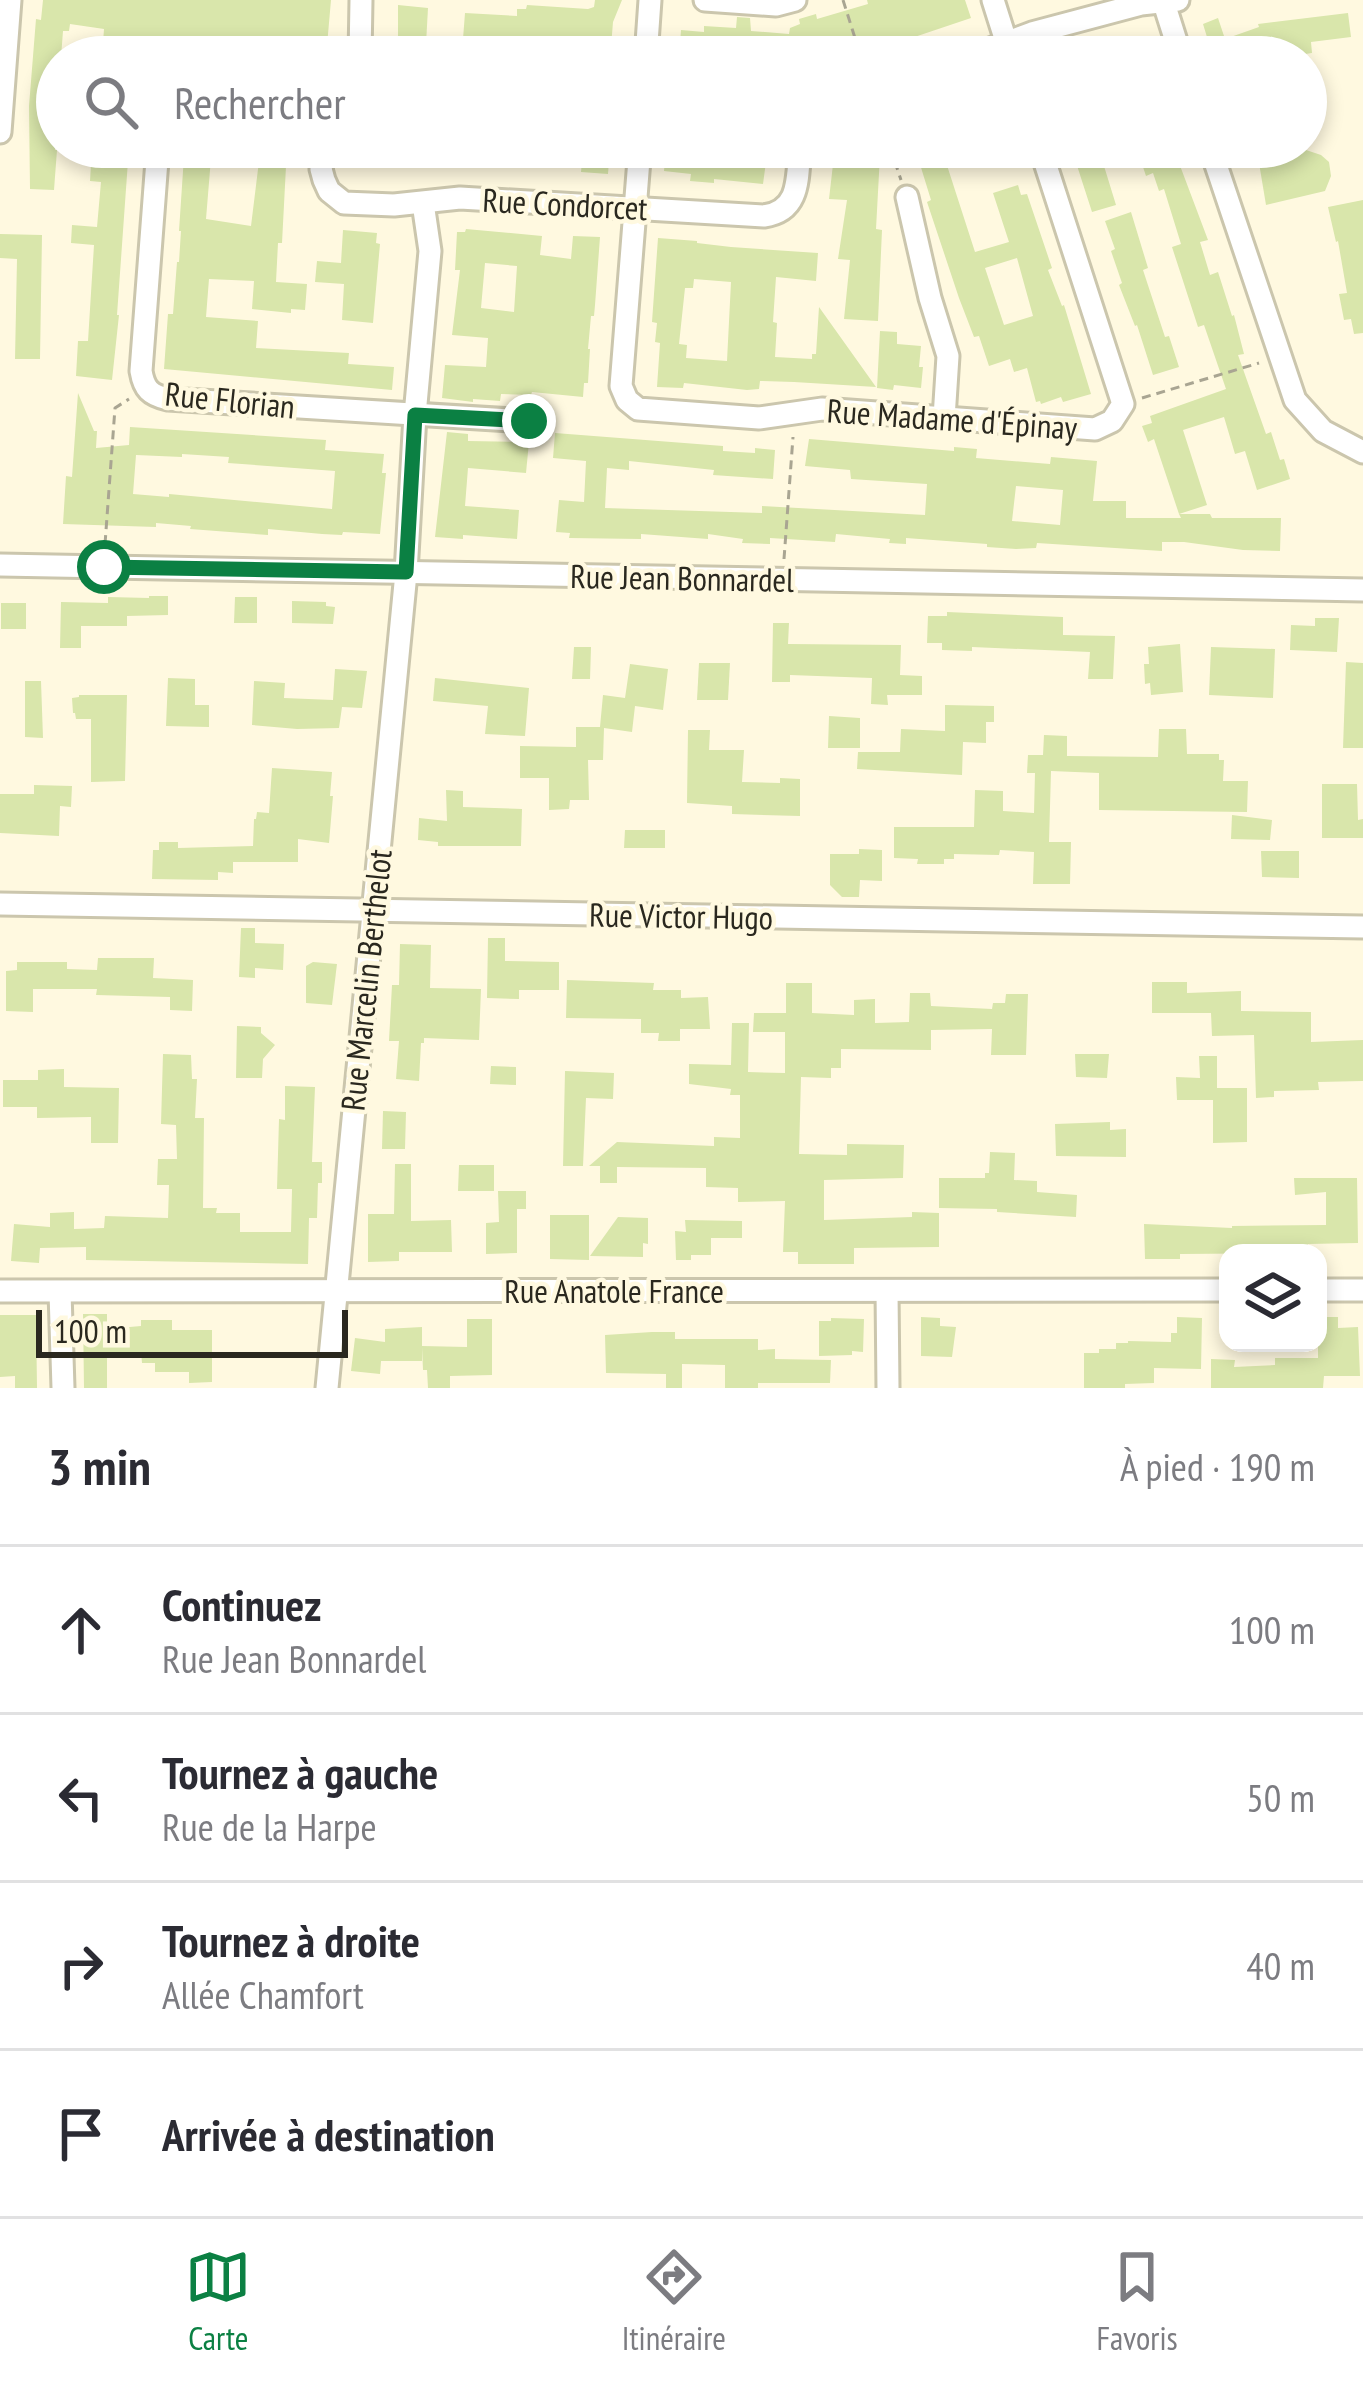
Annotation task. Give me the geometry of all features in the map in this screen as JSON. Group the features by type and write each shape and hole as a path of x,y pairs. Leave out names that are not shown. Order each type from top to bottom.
{"street":[{"path":"0,132 10,0"},
{"path":"361,36 362,0"},
{"path":"647,36 650,0"},
{"path":"705,0 776,4 795,0"},
{"path":"993,0 1004,36"},
{"path":"1029,36 1141,4 1178,0"},
{"path":"1163,1 1174,36"},
{"name":"Rue Florian","path":"156,168 141,371 146,389 168,399 529,421"},
{"name":"Rue Condorcet","path":"322,168 328,191 344,202 423,203 460,198 772,215 794,198 798,168"},
{"path":"635,208 638,168"},
{"name":"Rue Madame d'Épinay","path":"635,208 621,386 638,409 759,418 823,409 1095,429 1112,421 1123,404 1047,168"},
{"path":"1217,168 1288,386 1303,412 1323,431 1363,452"},
{"path":"907,197 948,356 944,418"},
{"name":"Rue Marcelin Berthelot","path":"327,1388 406,572 430,251 423,203"},
{"name":"Rue Jean Bonnardel","path":"0,565 1363,590"},
{"name":"Rue Victor Hugo","path":"0,904 1363,927"},
{"name":"Rue Anatole France","path":"0,1292 1219,1290"},
{"path":"1327,1290 1363,1290"},
{"path":"887,1291 888,1388"},
{"path":"60,1292 63,1388"}],"path":[{"path":"843,0 854,36"},
{"path":"897,168 907,197"},
{"path":"1123,404 1278,357"},
{"path":"104,567 115,408 146,389"},
{"path":"783,580 794,412"}],"building":[{"path":"43,0 331,0 328,36 104,36 104,29 70,24 63,36 36,36 36,168 56,168 54,190 30,189 29,106 36,19 41,20"},
{"path":"595,0 622,0 612,36 463,36 465,13 517,16 517,9 527,5 594,7"},
{"path":"867,0 965,0 971,18 917,36 681,36 681,30 704,32 704,26 736,28 737,17 750,18 751,31 789,34 790,28 800,24 799,19 816,14 817,19 868,4"},
{"path":"398,5 428,8 426,36 398,36"},
{"path":"1348,13 1351,37 1234,36 1258,24"},
{"path":"1218,18 1224,36 1207,36 1203,24"},
{"path":"1329,162 1331,176 1325,191 1266,205 1260,168 1327,168"},
{"path":"91,168 128,168 112,380 76,376 78,341 88,341 94,245 71,243 72,225 97,227 101,182 90,181"},
{"path":"183,168 210,168 206,219 251,226 258,168 286,168 276,282 307,284 305,310 252,309 254,281 209,279 206,317 258,321 256,348 349,353 348,364 394,367 392,390 164,369 168,314 173,314 179,262"},
{"path":"581,168 608,168 608,174 581,172"},
{"path":"765,168 763,184 690,181 691,174 664,171"},
{"path":"833,168 879,168 878,321 844,319 850,260 838,259 847,200 829,199"},
{"path":"921,168 948,168 975,252 1009,242 993,193 1018,185 1021,195 1027,194 1091,394 1041,404 1036,402 1027,368 1014,372 1010,359 989,366 959,298 927,202 931,200","holes":["1017,258 1033,316 1004,325 985,268"]},
{"path":"1078,168 1105,168 1116,205 1092,212"},
{"path":"1143,168 1181,168 1208,240 1200,242 1210,275 1218,272 1234,315 1244,354 1238,355 1266,434 1271,432 1290,479 1257,490 1245,451 1235,454 1224,417 1183,430 1207,505 1179,514 1154,439 1148,442 1142,426 1152,423 1150,416 1226,389 1204,325 1198,327 1172,247 1181,244 1164,189 1159,191 1153,173 1146,176"},
{"path":"1363,200 1363,333 1354,334 1351,319 1344,320 1339,294 1347,293 1328,207"},
{"path":"1131,212 1148,268 1143,270 1179,367 1153,375 1119,285 1111,251 1115,249 1105,221"},
{"path":"343,230 377,233 373,323 342,320 344,284 315,282 317,261 341,263"},
{"path":"457,232 542,236 540,255 571,259 573,236 600,237 583,397 532,392 501,394 500,401 442,398 445,365 486,367 488,338 452,335 460,270 455,270","holes":["485,263 517,266 514,312 481,308"]},
{"path":"0,234 42,235 40,359 15,359 17,259 0,258"},
{"path":"658,238 818,253 816,281 776,277 775,357 812,359 819,307 876,387 760,381 759,389 747,390 684,383 683,388 657,387 660,343 655,342 657,323 652,322","holes":["694,279 731,282 727,361 686,358 687,345 679,344 685,288 693,288"]},
{"path":"880,331 897,332 897,344 921,346 921,388 877,388"},
{"path":"78,393 97,431 96,448 129,445 130,427 326,440 325,450 384,454 382,473 386,473 380,534 342,535 268,529 268,535 156,523 156,527 63,524 66,476 72,477","holes":["136,455 229,457 228,463 335,471 332,509 133,494"]},
{"path":"447,432 468,434 468,441 529,442 526,473 468,468 465,506 519,510 517,539 435,537"},
{"path":"555,433 723,446 723,451 775,450 773,479 629,461 629,470 607,468 605,508 762,513 762,506 925,515 927,484 851,479 850,470 805,466 809,439 977,449 976,458 1050,464 1051,457 1097,461 1093,501 1126,501 1126,518 1210,514 1212,518 1281,518 1280,551 1184,542 1162,542 1162,551 1037,543 1036,548 1016,549 906,538 906,544 889,543 890,539 836,534 835,542 770,538 770,544 708,534 708,539 641,534 641,539 569,538 570,533 556,532 559,500 584,502 586,461 553,458","holes":["1016,486 1063,490 1060,525 1012,521"]},
{"path":"168,596 168,615 127,616 127,626 81,626 81,648 60,648 61,602 108,603 108,597"},
{"path":"235,597 257,597 257,623 234,623"},
{"path":"292,601 326,602 335,607 333,624 292,623"},
{"path":"1,603 26,603 26,629 1,629"},
{"path":"947,612 1063,617 1063,635 1115,636 1113,679 1088,679 1090,652 942,650 942,643 927,643 928,616 947,616"},
{"path":"1315,618 1339,618 1337,652 1290,650 1291,625 1315,626"},
{"path":"773,623 789,623 788,644 901,645 900,675 922,676 922,695 887,695 888,705 871,704 872,678 790,675 790,682 772,682"},
{"path":"1180,644 1183,692 1151,695 1150,683 1145,684 1148,647"},
{"path":"574,647 591,647 590,679 572,679"},
{"path":"1211,647 1275,649 1273,698 1209,695"},
{"path":"1346,662 1363,663 1363,748 1343,748"},
{"path":"699,663 730,663 728,700 697,700"},
{"path":"630,664 668,669 663,710 635,706 632,732 604,728 603,760 588,760 589,800 570,800 569,809 549,810 549,778 520,778 520,746 576,747 576,727 600,727 603,695 625,698"},
{"path":"335,669 367,671 362,708 342,707 339,728 252,725 254,681 285,683 284,698 333,700"},
{"path":"168,678 195,679 195,705 209,705 209,727 166,726"},
{"path":"435,678 529,688 525,736 485,734 488,706 433,701"},
{"path":"25,681 41,681 43,738 25,737"},
{"path":"127,695 125,781 91,782 91,719 76,719 73,713 72,698"},
{"path":"945,705 994,706 994,722 986,722 986,743 963,742 962,775 857,769 858,752 900,752 901,729 945,731"},
{"path":"829,716 860,718 860,748 828,748"},
{"path":"1159,729 1186,729 1187,754 1219,754 1219,760 1224,760 1223,781 1248,781 1247,812 1099,810 1099,773 1051,771 1049,842 1071,842 1070,884 1033,884 1034,852 954,854 944,864 894,858 894,827 974,827 975,790 1003,791 1003,811 1034,813 1035,773 1027,773 1028,755 1043,755 1044,735 1067,736 1067,756 1158,757"},
{"path":"688,730 710,730 709,750 744,750 742,782 800,779 800,816 732,814 732,806 687,803"},
{"path":"272,768 332,772 329,843 298,839 298,862 233,862 233,873 218,872 218,880 152,879 153,850 159,850 159,842 178,842 178,848 253,846 257,812 269,813"},
{"path":"1322,784 1357,784 1363,838 1322,838"},
{"path":"34,785 72,786 71,807 60,806 59,836 0,833 0,794 34,794"},
{"path":"446,790 463,791 463,807 522,809 521,846 438,846 438,842 418,840 419,818 447,821"},
{"path":"1232,815 1272,820 1270,840 1231,839"},
{"path":"625,830 665,830 665,848 624,848"},
{"path":"859,849 882,850 882,881 860,880 859,897 842,897 830,885 830,854 859,854"},
{"path":"1261,851 1299,851 1299,878 1262,877"},
{"path":"241,928 255,928 255,943 284,944 283,970 255,968 255,978 239,977"},
{"path":"488,938 505,938 505,961 559,962 559,990 519,990 519,999 487,998"},
{"path":"400,944 431,945 430,988 481,989 479,1040 424,1038 419,1081 396,1079 399,1041 389,1041 392,985 399,985"},
{"path":"98,958 154,958 153,978 193,980 192,1011 170,1010 170,997 96,995 97,989 33,989 33,1012 6,1011 6,971 17,970 17,962 67,962 67,969 97,970"},
{"path":"337,964 332,1005 306,1003 306,966"},
{"path":"567,980 654,983 653,990 681,990 681,998 708,997 710,1029 680,1029 680,1041 658,1041 659,1033 641,1033 641,1019 566,1018"},
{"path":"1152,982 1187,982 1187,993 1241,991 1241,1011 1311,1012 1311,1042 1363,1040 1363,1081 1318,1082 1319,1090 1274,1091 1274,1097 1256,1098 1254,1035 1212,1036 1211,1013 1152,1013"},
{"path":"786,983 812,983 812,1013 854,1015 854,1000 875,999 875,1023 909,1022 910,993 930,993 931,1006 992,1009 993,1003 1005,1003 1006,994 1028,994 1026,1055 991,1055 992,1029 931,1030 931,1050 841,1049 841,1068 831,1068 831,1078 801,1077 799,1154 847,1155 847,1144 904,1145 903,1178 824,1180 824,1220 939,1213 939,1247 854,1248 854,1264 798,1264 798,1252 783,1252 785,1201 738,1202 738,1188 706,1187 706,1168 617,1167 617,1183 600,1183 600,1166 589,1166 617,1142 714,1146 714,1137 740,1138 740,1095 730,1095 731,1089 689,1084 689,1064 731,1065 732,1023 749,1023 748,1072 785,1073 785,1032 753,1032 754,1013 786,1013"},
{"path":"237,1026 261,1027 261,1033 275,1045 263,1059 262,1078 236,1078"},
{"path":"163,1054 191,1055 192,1079 197,1079 195,1118 204,1118 203,1208 240,1213 240,1232 291,1232 292,1189 277,1189 279,1119 285,1120 285,1086 315,1087 312,1162 322,1162 322,1183 318,1183 317,1218 309,1218 308,1264 86,1260 86,1247 40,1248 39,1263 11,1261 14,1224 50,1227 50,1213 74,1212 74,1229 104,1228 105,1216 168,1218 169,1185 157,1185 158,1159 177,1159 176,1125 161,1124"},
{"path":"1075,1054 1109,1054 1107,1078 1076,1077"},
{"path":"1199,1056 1217,1056 1217,1088 1247,1088 1247,1142 1213,1143 1213,1100 1177,1100 1176,1077 1200,1078"},
{"path":"491,1066 516,1067 516,1085 490,1084"},
{"path":"64,1069 64,1087 119,1088 118,1143 91,1143 91,1117 37,1118 37,1107 3,1107 3,1080 38,1080 38,1070"},
{"path":"565,1071 614,1073 613,1099 586,1098 583,1166 563,1166"},
{"path":"383,1111 406,1112 405,1149 382,1149"},
{"path":"1110,1122 1110,1130 1126,1129 1126,1157 1056,1156 1055,1124"},
{"path":"990,1152 1015,1153 1014,1180 1037,1181 1037,1192 1077,1195 1076,1217 939,1208 939,1178 985,1178"},
{"path":"395,1164 411,1164 411,1221 451,1220 452,1252 399,1252 399,1261 368,1262 368,1214 394,1214"},
{"path":"459,1165 494,1165 494,1191 458,1191"},
{"path":"1294,1178 1357,1178 1358,1243 1219,1244 1219,1254 1145,1259 1144,1224 1326,1225 1326,1192 1295,1195"},
{"path":"498,1191 526,1191 526,1209 517,1209 517,1253 486,1254 486,1223 499,1222"},
{"path":"550,1215 589,1215 589,1260 550,1259"},
{"path":"618,1217 648,1218 643,1257 590,1256"},
{"path":"685,1220 742,1221 742,1238 711,1238 711,1255 676,1260 675,1231 686,1232"},
{"path":"83,1314 107,1314 107,1329 141,1326 141,1320 172,1320 172,1330 212,1330 212,1382 189,1383 189,1372 155,1372 155,1363 142,1363 141,1352 107,1352 107,1388 84,1388"},
{"path":"0,1315 36,1315 37,1388 15,1388 15,1376 0,1377"},
{"path":"921,1317 940,1318 940,1326 956,1327 952,1357 921,1356"},
{"path":"1177,1317 1202,1318 1201,1369 1154,1368 1154,1383 1084,1388 1084,1353 1116,1349 1116,1343 1128,1341 1171,1342 1171,1333 1177,1333"},
{"path":"1327,1317 1338,1317 1338,1328 1358,1327 1360,1376 1324,1376 1323,1388 1211,1388 1211,1359 1235,1360 1234,1367 1275,1365 1275,1358 1318,1358 1318,1352 1327,1352"},
{"path":"467,1319 492,1319 492,1375 450,1376 450,1388 428,1388 422,1347 422,1361 381,1361 380,1374 351,1371 355,1338 385,1342 385,1329 422,1327 422,1346 467,1347"},
{"path":"864,1319 863,1352 819,1356 819,1321"},
{"path":"675,1332 675,1339 758,1339 758,1350 775,1349 775,1359 831,1360 830,1383 725,1388 725,1365 682,1364 682,1388 666,1388 666,1374 606,1373 605,1335"}],"route":[{"path":"104,567 406,572 415,415 529,421"}]}
